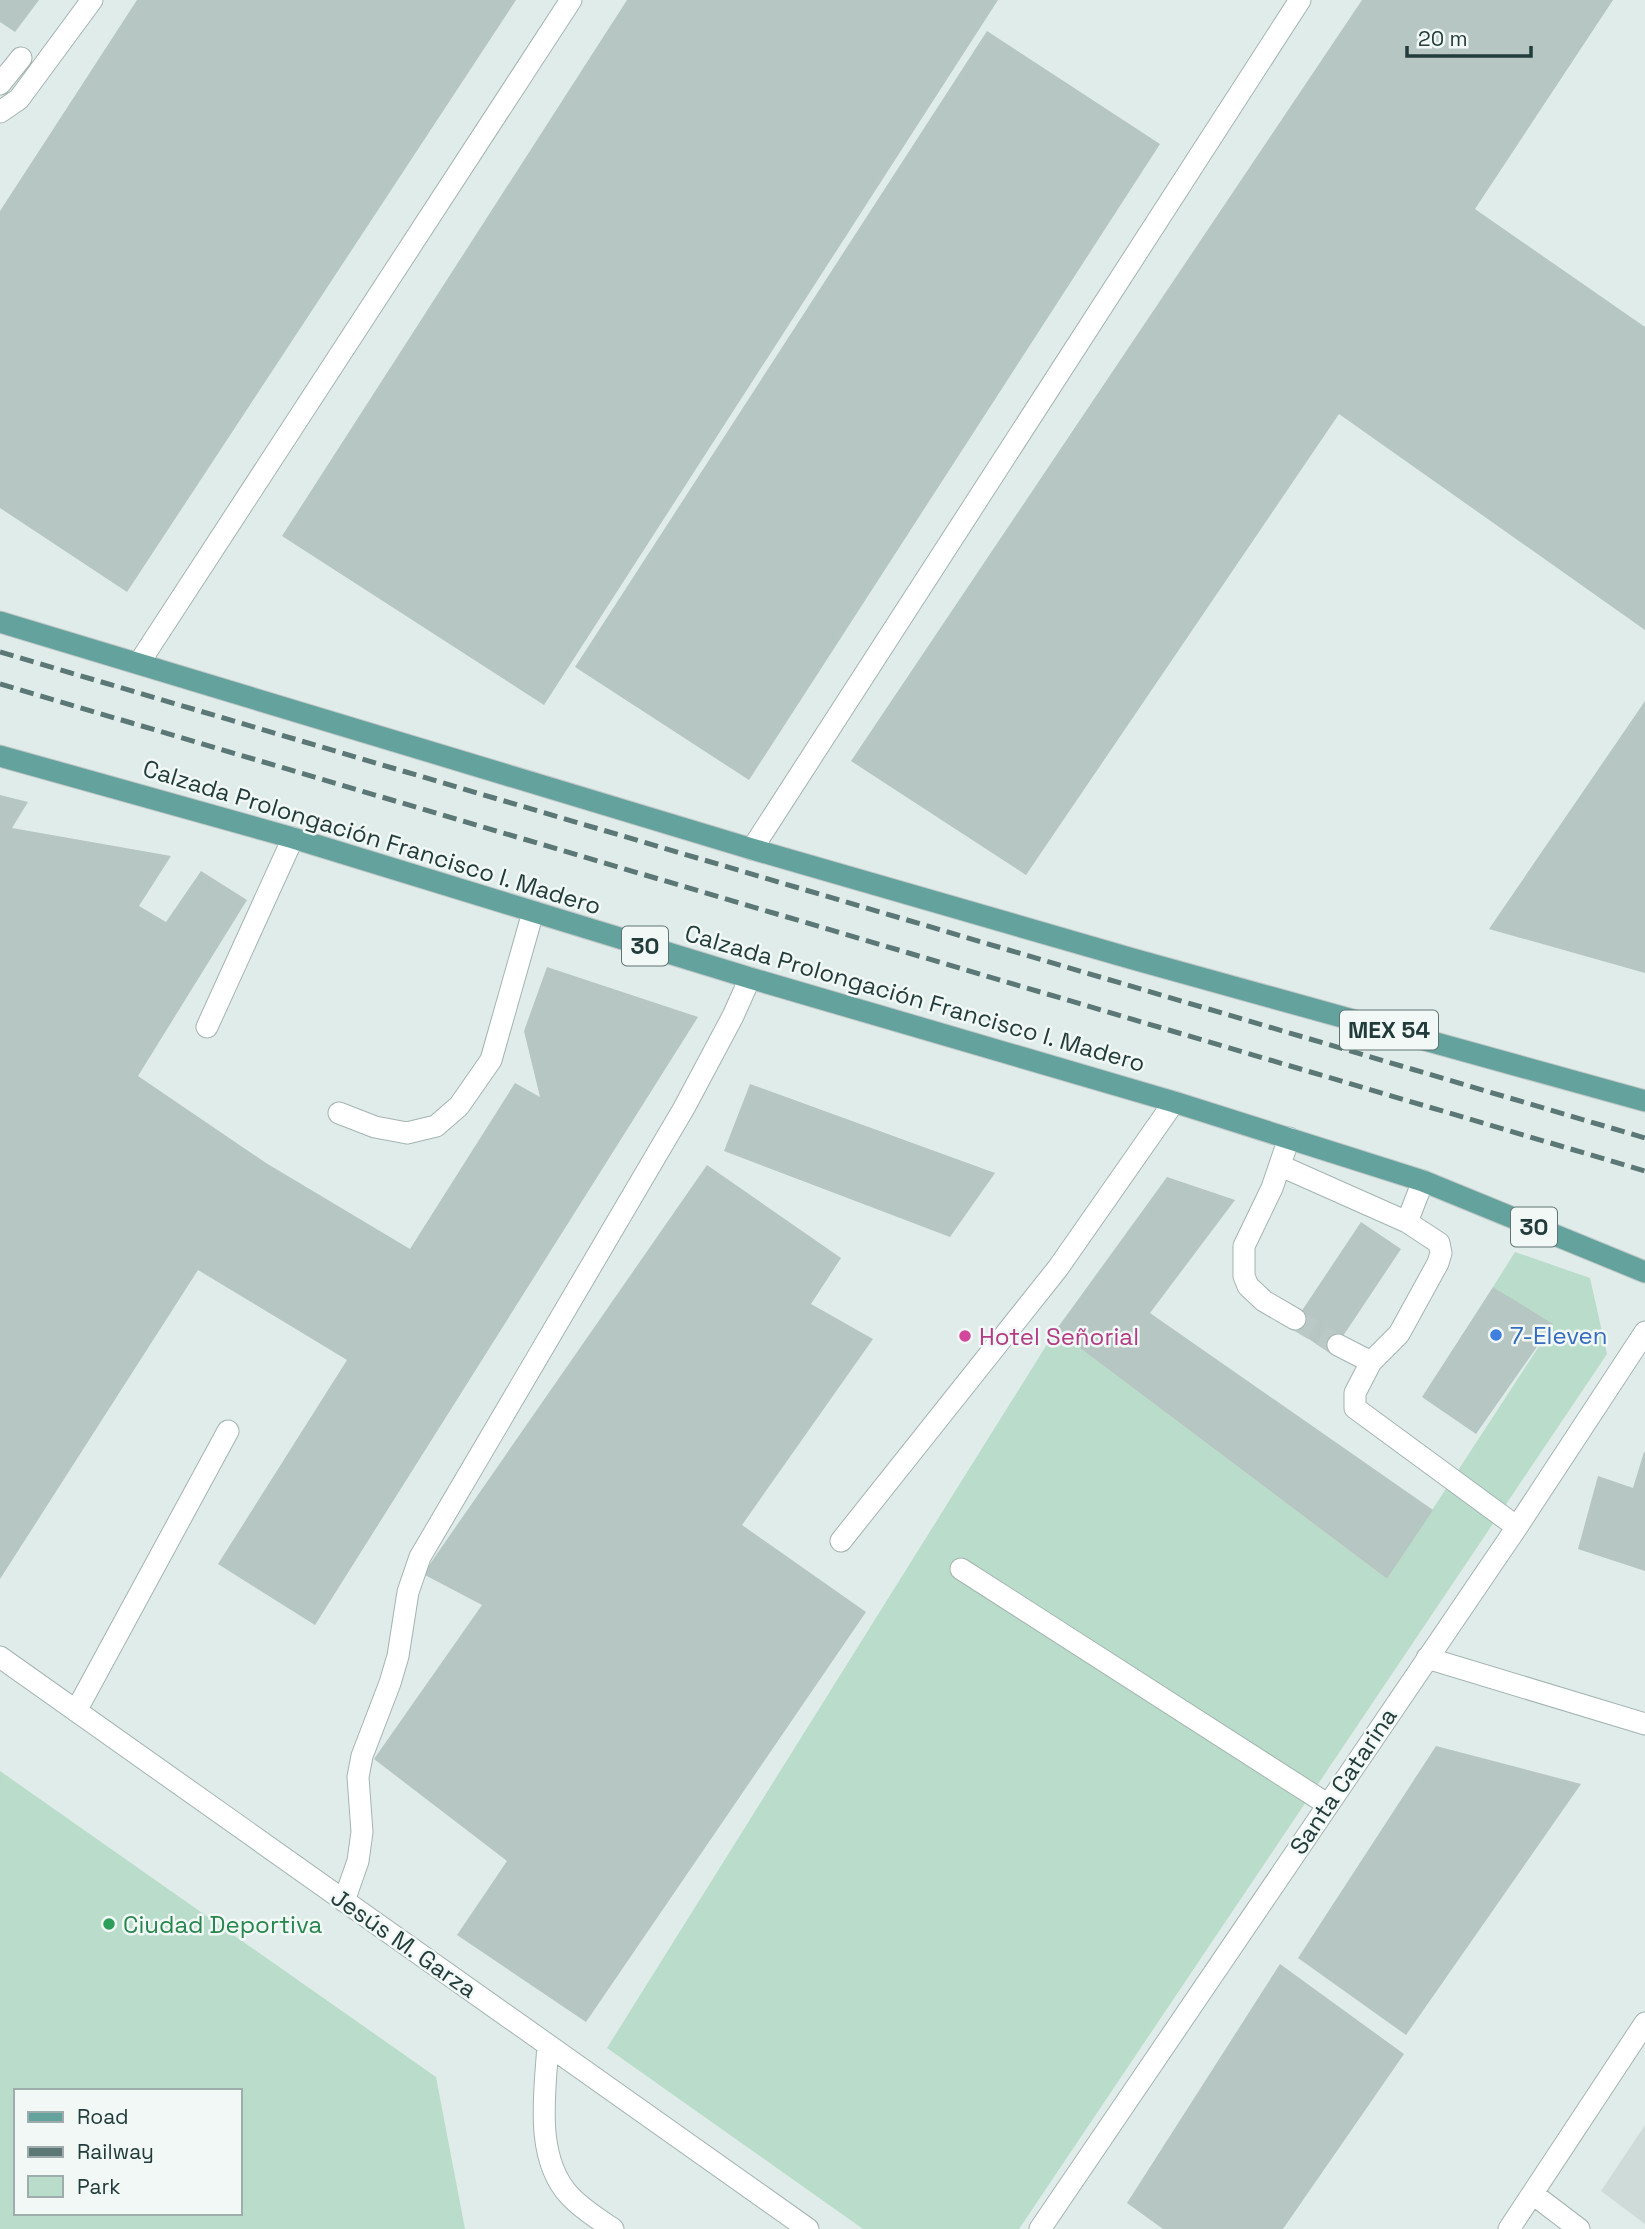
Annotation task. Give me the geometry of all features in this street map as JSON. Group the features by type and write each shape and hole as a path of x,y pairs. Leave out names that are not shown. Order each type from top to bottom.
{"main road":[{"path":"0,622 752,849"},
{"name":"Calzada Prolongación Francisco I. Madero","path":"0,755 293,838 750,978 1289,1138 1423,1181 1645,1272"},
{"name":"MEX 54","path":"752,849 1133,959 1645,1101"}],"street":[{"path":"0,112 19,99 92,0"},
{"path":"139,663 571,0"},
{"path":"752,849 1300,0"},
{"path":"0,84 21,58"},
{"path":"207,1027 293,838"},
{"path":"338,1113 375,1127 407,1133 436,1126 459,1106 491,1060 533,912"},
{"path":"344,1901 358,1861 362,1832 358,1777 362,1756 398,1656 408,1592 420,1557 684,1108 750,978"},
{"path":"841,1541 1058,1268 1174,1102"},
{"path":"1289,1138 1281,1166 1244,1246 1244,1276 1248,1286 1264,1301 1295,1319"},
{"path":"1281,1166 1407,1222 1439,1243 1441,1253 1438,1263 1399,1335 1371,1362 1355,1392 1355,1408 1517,1527"},
{"path":"1407,1222 1423,1181"},
{"name":"Santa Catarina","path":"1040,2229 1517,1527 1645,1332"},
{"path":"1338,1345 1371,1362"},
{"path":"76,1711 228,1431"},
{"path":"961,1569 1327,1804"},
{"name":"Jesús M. Garza","path":"0,1657 808,2229"},
{"path":"1427,1658 1645,1724"},
{"path":"1509,2229 1645,2023"},
{"path":"548,2045 542,2122 553,2168 568,2195 613,2229"},
{"path":"1532,2194 1579,2229"}],"shaded area":[{"path":"1645,2125 1645,2224 1601,2191"}],"green space":[{"path":"1515,1252 1590,1278 1607,1354 1019,2229 863,2229 607,2048 1056,1330 1387,1579 1553,1325 1493,1287"},
{"name":"Ciudad Deportiva","path":"0,1771 436,2077 465,2229 0,2229"}],"building":[{"path":"0,0 39,0 15,32 0,22"},
{"path":"137,0 516,0 127,592 0,508 0,211"},
{"path":"627,0 998,0 544,705 282,536"},
{"path":"1362,0 1613,0 1475,209 1645,327 1645,630 1339,414 1026,875 851,761"},
{"path":"987,31 1160,144 749,780 575,667"},
{"path":"1645,701 1645,973 1489,929"},
{"path":"0,795 28,802 12,828 171,856 139,906 166,922 201,871 247,900 138,1076 266,1163 410,1249 515,1083 540,1097 524,1031 547,967 698,1017 315,1625 218,1564 347,1360 198,1270 0,1579"},
{"path":"750,1084 995,1173 950,1237 724,1151"},
{"path":"707,1165 841,1258 811,1304 873,1339 742,1525 866,1612 586,2022 457,1935 507,1861 374,1759 482,1605 423,1574"},
{"path":"1167,1177 1235,1200 1150,1313 1433,1510 1387,1579 1056,1330"},
{"path":"1361,1222 1401,1249 1331,1354 1291,1327"},
{"path":"1493,1287 1553,1324 1476,1434 1422,1397"},
{"path":"1644,1452 1645,1571 1578,1549 1598,1476 1633,1488"},
{"path":"1436,1746 1581,1784 1406,2035 1298,1958"},
{"path":"1280,1964 1404,2054 1283,2229 1163,2229 1127,2203"}],"tunnel":[{"path":"1295,1319 1338,1345"}],"railway":[{"path":"0,652 1645,1138"},
{"path":"0,684 1645,1171"}],"place":[{"name":"7-Eleven","path":"1496,1335"},
{"name":"Hotel Señorial","path":"965,1336"},
{"name":"Ciudad Deportiva","path":"109,1924"}]}
